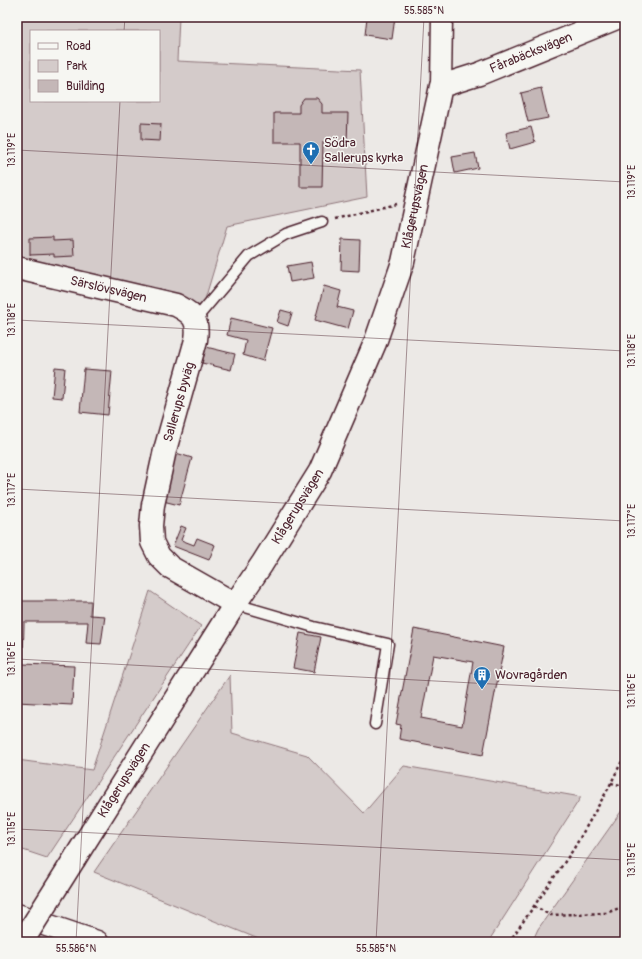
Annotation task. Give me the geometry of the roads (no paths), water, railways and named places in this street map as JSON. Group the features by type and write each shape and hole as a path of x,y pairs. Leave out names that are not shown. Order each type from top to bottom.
{"main road":[{"name":"Fårabäcksvägen","path":"441,86 479,74 619,17"},
{"name":"Klågerupsvägen","path":"22,942 320,471 375,343 403,262 441,86"},
{"name":"Särslövsvägen","path":"17,268 176,305 189,312 195,320"},
{"name":"Sallerups byväg","path":"195,320 198,329 196,340 165,450 153,505 151,526 152,542 159,556 170,567 235,604"},
{"path":"17,915 97,942"}],"street":[{"name":"Klågerupsvägen","path":"441,86 442,17"}],"lane":[{"path":"195,320 249,256 286,234 322,222"},
{"path":"235,604 314,627 388,644 375,724"}],"place":[{"name":"Södra Sallerups kyrka","path":"311,165"},
{"name":"Wovragården","path":"482,690"}]}
